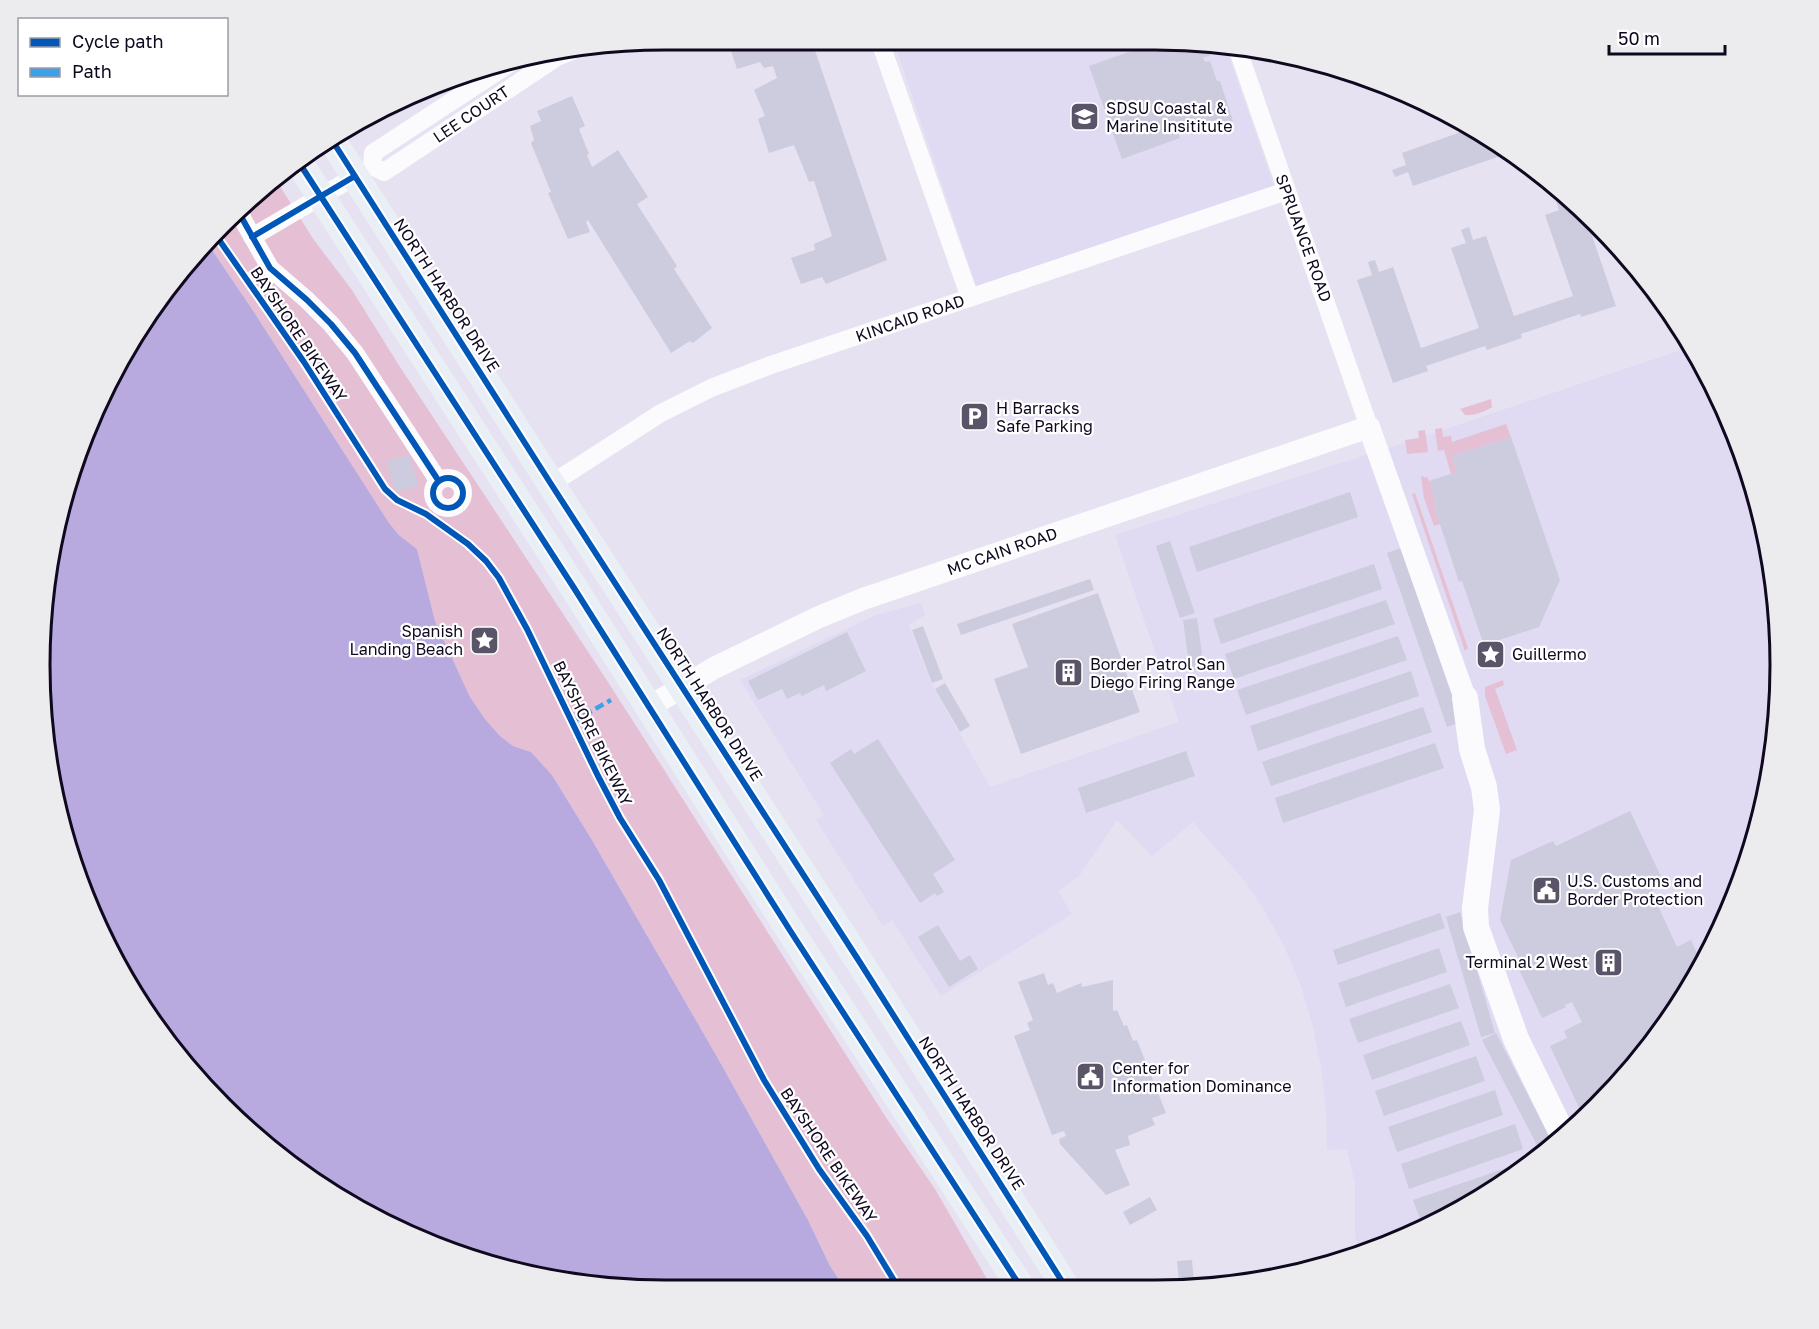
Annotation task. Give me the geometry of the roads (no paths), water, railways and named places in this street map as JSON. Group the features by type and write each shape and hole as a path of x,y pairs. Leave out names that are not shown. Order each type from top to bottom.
{"main road":[{"name":"NORTH HARBOR DRIVE","path":"337,144 364,171 551,484 1061,1280"},
{"path":"303,168 649,707 790,932 1016,1280"},
{"path":"1465,698 1477,728 1502,809 1501,838 1491,882 1487,916 1492,937 1510,989 1571,1117"},
{"path":"1465,698 1472,748 1488,810 1475,908 1476,927 1513,1033 1559,1128"}],"street":[{"path":"883,50 970,298"},
{"name":"SPRUANCE ROAD","path":"1240,56 1369,427"},
{"name":"LEE COURT","path":"364,171 384,172 553,60"},
{"name":"LEE COURT","path":"252,237 364,171 373,153 495,73"},
{"name":"KINCAID ROAD","path":"551,484 661,413 711,388 771,365 1286,191"},
{"path":"243,218 270,268 307,300 355,353 438,480"},
{"path":"1369,427 1465,698"},
{"name":"MC CAIN ROAD","path":"649,707 714,668 819,617 863,599 1369,427"}],"place":[{"name":"SDSU Coastal & Marine Insititute","path":"1085,117"},
{"name":"H Barracks Safe Parking","path":"975,417"},
{"name":"Spanish Landing Beach","path":"484,640"},
{"name":"Guillermo","path":"1491,654"},
{"name":"Border Patrol San Diego Firing Range","path":"1069,673"},
{"name":"U.S. Customs and Border Protection","path":"1546,890"},
{"name":"Terminal 2 West","path":"1609,962"},
{"name":"Center for Information Dominance","path":"1091,1077"}]}
